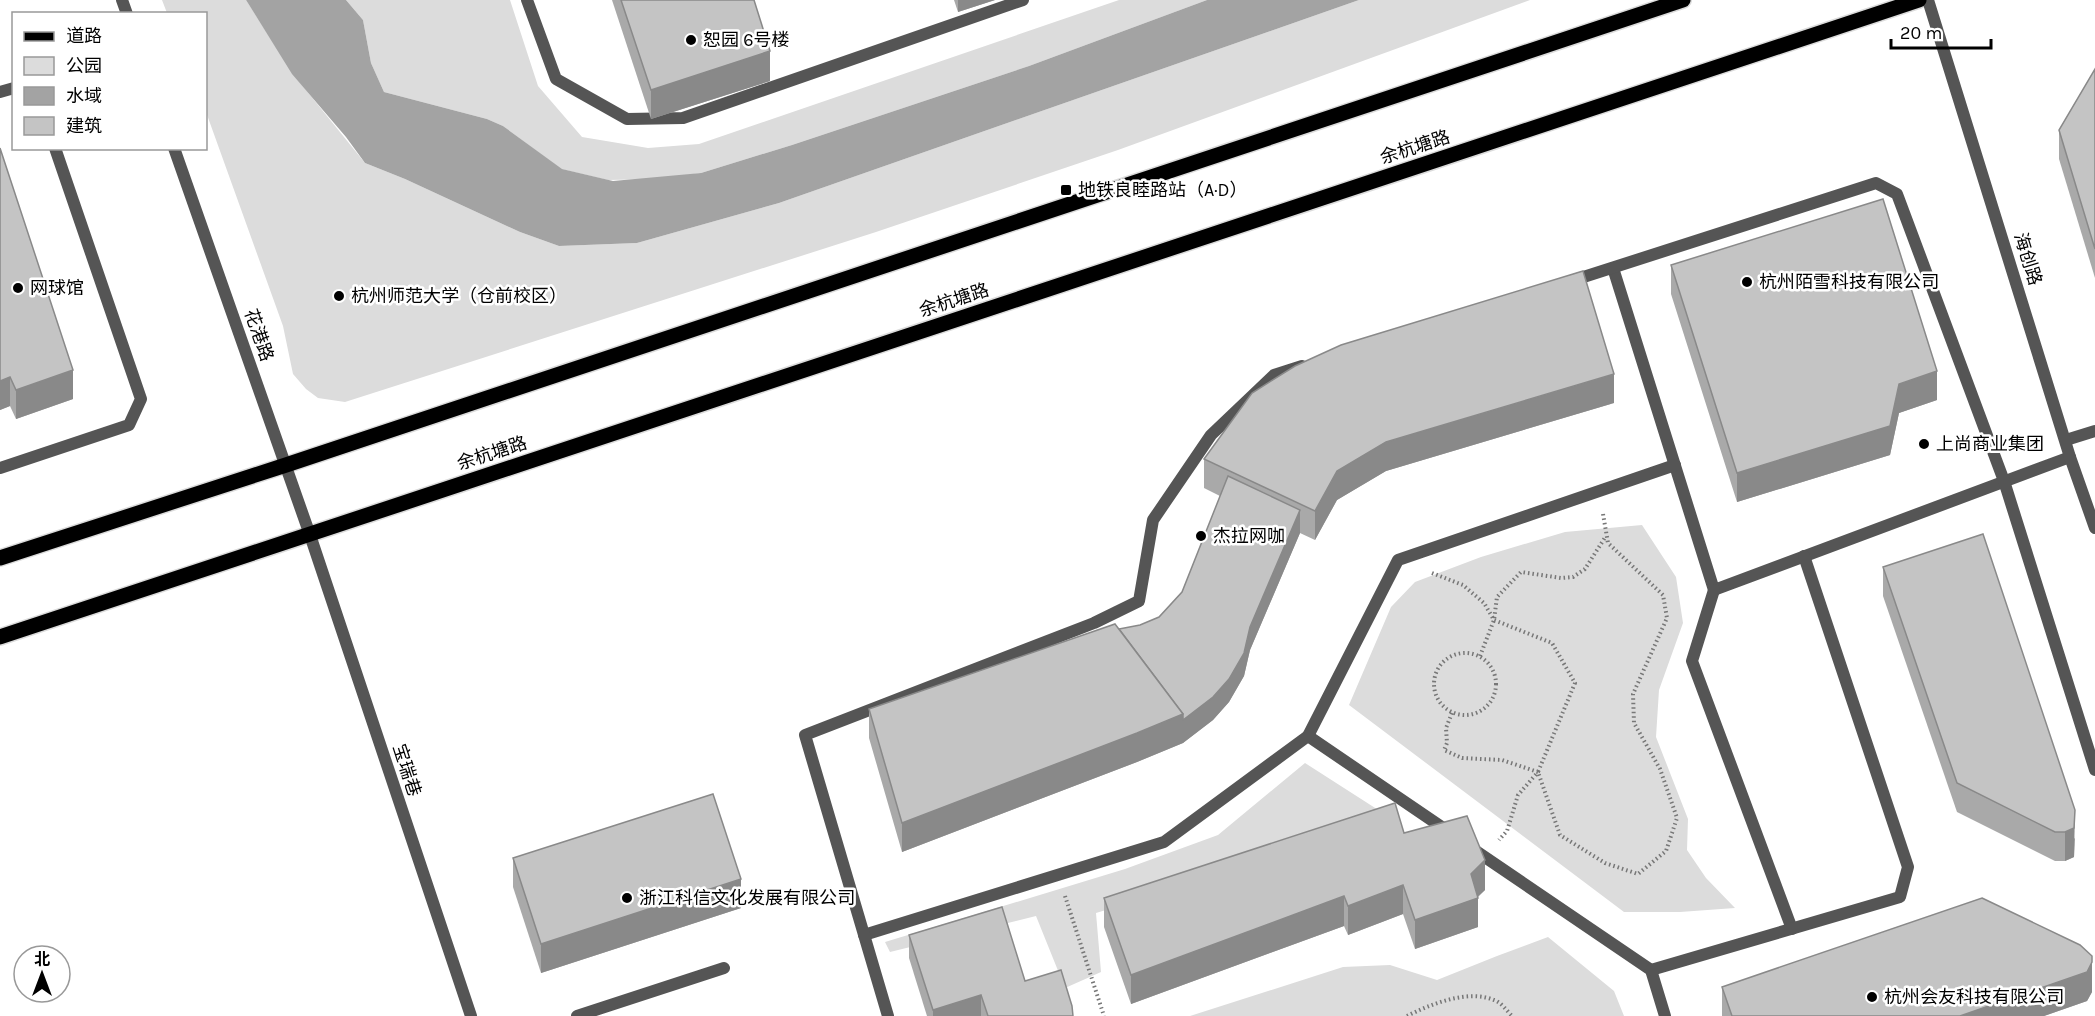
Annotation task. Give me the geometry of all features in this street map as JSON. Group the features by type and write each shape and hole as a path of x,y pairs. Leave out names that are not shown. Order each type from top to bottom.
{"main road":[{"path":"0,558 1683,0"},
{"name":"余杭塘路","path":"0,637 1919,0"}],"street":[{"path":"527,0 556,79 627,119 683,118 1023,0"},
{"name":"海创路","path":"1928,0 2070,457 2095,528"},
{"path":"0,468 129,425 141,399 56,150"},
{"name":"花港路","path":"175,150 310,535"},
{"path":"1557,286 1876,183 1897,194 2004,481 2095,770"},
{"path":"1613,268 1714,590 1692,661 1792,929"},
{"path":"888,1016 804,735 1094,623 1139,601 1153,520 1211,435 1274,375 1319,361"},
{"path":"2066,440 2095,431"},
{"path":"1714,590 2070,457"},
{"path":"864,935 1164,842 1308,736 1398,560 1675,465"},
{"name":"宝瑞巷","path":"310,535 471,1016"},
{"path":"1652,970 1900,897 1908,867 1804,556"},
{"path":"1308,736 1652,970 1665,1016"},
{"path":"577,1016 724,968"}],"path":[{"path":"1538,772 1560,835 1605,863 1638,874 1666,851 1677,818 1660,769 1634,723 1633,694 1667,618 1664,595 1608,543 1599,491"},
{"path":"1480,656 1494,620 1497,597 1521,572 1562,578 1574,577 1585,569 1607,536"},
{"path":"1398,560 1463,585 1484,603 1494,620 1552,643 1575,683 1538,772 1518,795 1507,831 1485,857"},
{"path":"1470,653 1480,656 1494,672 1497,682 1495,693 1483,710 1473,714 1452,713 1443,706 1433,689 1436,669 1450,656 1470,653"},
{"path":"1452,713 1446,728 1447,743 1444,750 1462,758 1502,760 1538,772"},
{"path":"1058,875 1104,1016"},
{"path":"1407,1016 1434,1003 1478,995 1497,1000 1512,1016"}],"green space":[{"path":"162,0 246,0 293,74 365,163 520,232 559,246 637,243 779,203 1359,0 1530,0 1118,150 876,232 345,402 318,398 306,389 293,374 283,326 207,115 207,12 167,12"},
{"path":"346,0 510,0 538,86 582,137 648,148 699,144 1119,0 1207,0 1029,66 701,173 657,179 608,180 561,169 503,126 487,119 384,92 371,63 363,20"},
{"path":"1642,525 1676,577 1683,623 1659,690 1656,737 1688,819 1687,850 1706,878 1735,908 1680,912 1624,912 1349,705 1391,607 1415,582 1481,557 1565,532"},
{"path":"1305,763 1397,822 1096,913 1101,972 1065,988 1036,916 890,952 885,942 1125,869 1218,835"},
{"path":"1548,937 1614,991 1624,1016 1190,1016 1343,967 1390,965 1437,980"}],"water":[{"path":"246,0 346,0 363,20 371,63 384,92 487,119 503,126 562,169 613,181 701,173 1029,66 1207,0 1359,0 779,203 637,243 559,246 520,232 365,163 292,74"}],"building":[{"name":"恕园 6号楼","path":"621,0 754,0 770,51 651,90"},
{"path":"2095,69 2095,249 2059,130"},
{"name":"网球馆","path":"0,148 73,370 16,390 10,377 0,381"},
{"path":"1883,199 1937,371 1899,384 1890,426 1737,473 1671,265"},
{"path":"1583,271 1614,374 1386,442 1337,471 1315,511 1204,459 1252,393 1295,366 1341,345"},
{"path":"1228,476 1300,510 1250,627 1244,653 1229,679 1213,697 1183,720 1183,714 1119,629 1140,625 1159,617 1182,592"},
{"path":"1983,534 2075,810 2074,828 2065,832 2055,832 1957,783 1883,567"},
{"path":"1115,624 1183,714 902,823 869,709"},
{"name":"浙江科信文化发展有限公司","path":"713,794 741,879 541,944 513,858"},
{"path":"1395,803 1404,833 1467,816 1485,860 1471,874 1478,898 1415,920 1403,885 1348,906 1344,896 1131,975 1104,898"},
{"path":"1982,898 2080,945 2092,956 2087,972 1960,1016 1732,1016 1722,987"},
{"path":"1002,907 1025,981 1061,970 1073,1016 988,1016 981,995 933,1010 909,935"}],"place":[{"name":"恕园 6号楼","path":"691,40"},
{"name":"地铁良睦路站（A·D）","path":"1066,190"},
{"name":"杭州陌雪科技有限公司","path":"1747,282"},
{"name":"网球馆","path":"18,288"},
{"name":"杭州师范大学（仓前校区）","path":"339,296"},
{"name":"上尚商业集团","path":"1924,444"},
{"name":"杰拉网咖","path":"1201,536"},
{"name":"浙江科信文化发展有限公司","path":"627,898"},
{"name":"杭州会友科技有限公司","path":"1872,997"}]}
